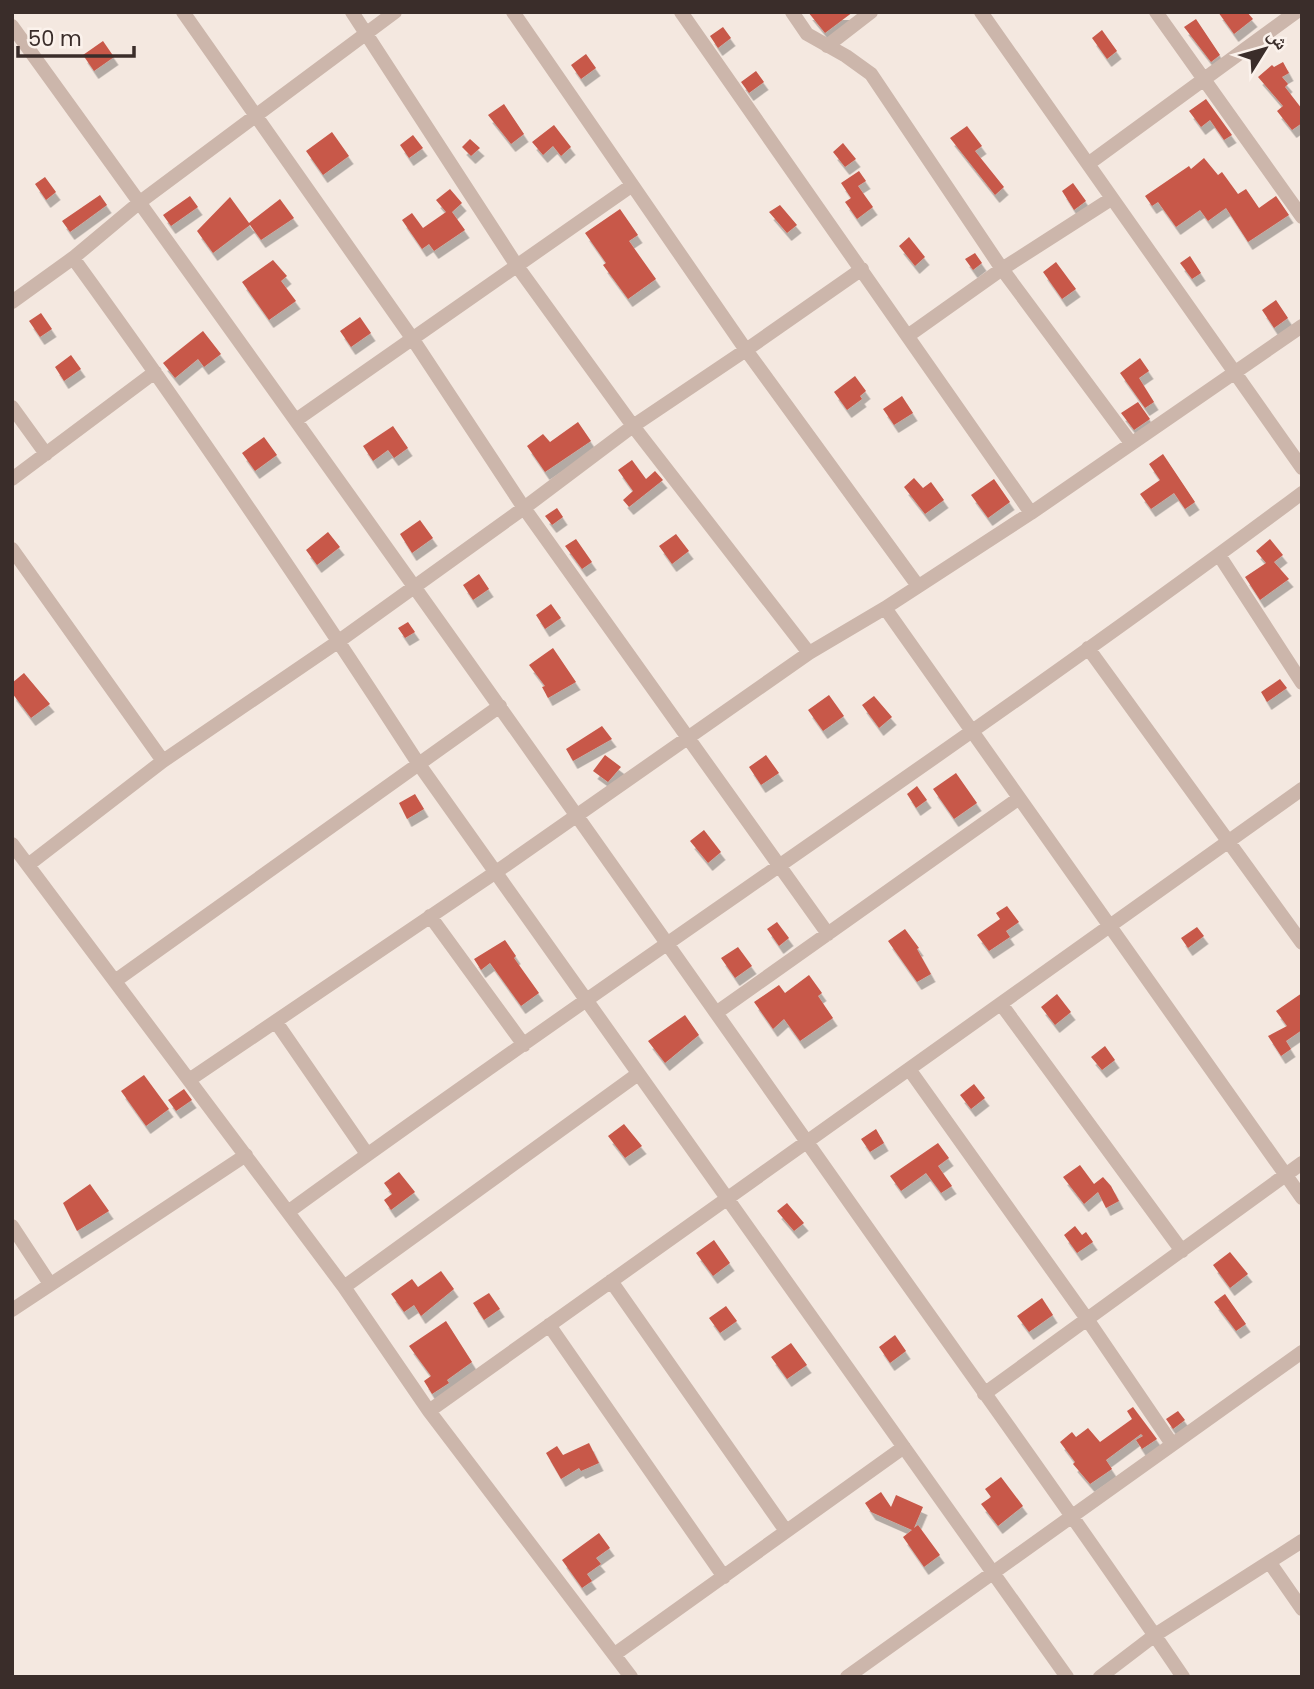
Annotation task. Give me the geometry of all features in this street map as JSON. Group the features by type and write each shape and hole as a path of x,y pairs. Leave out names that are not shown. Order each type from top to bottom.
{"street":[{"path":"183,12 412,338 524,508 828,934"},
{"path":"352,12 517,266 633,426 809,653"},
{"path":"12,302 73,258 140,202 395,12"},
{"path":"513,12 746,350 918,586"},
{"path":"681,12 1031,513"},
{"path":"792,12 807,34 871,74 1002,269 1132,443"},
{"path":"827,46 871,12"},
{"path":"981,12 1302,468"},
{"path":"1156,12 1302,217"},
{"path":"1088,164 1296,12"},
{"path":"12,26 578,815 1184,1677"},
{"path":"296,420 631,186"},
{"path":"909,335 1002,269 1111,199"},
{"path":"73,258 155,372 339,641 418,763 1067,1677"},
{"path":"28,865 163,761 339,641 633,426 862,269"},
{"path":"189,1080 496,872 809,653 885,608 1031,513 1302,326"},
{"path":"12,479 155,372"},
{"path":"12,407 46,454"},
{"path":"288,1212 972,731 1302,493"},
{"path":"12,549 163,761"},
{"path":"1219,555 1302,682"},
{"path":"885,608 1302,1198"},
{"path":"1088,648 1302,943"},
{"path":"115,981 500,706"},
{"path":"429,1411 1302,789"},
{"path":"716,1013 1018,799"},
{"path":"12,844 344,1287 429,1411 631,1677"},
{"path":"430,916 524,1045"},
{"path":"1001,1004 1182,1251"},
{"path":"276,1022 367,1154"},
{"path":"909,1069 1087,1319 1172,1444"},
{"path":"344,1287 638,1074"},
{"path":"12,1310 246,1155"},
{"path":"984,1394 1302,1163"},
{"path":"12,1226 50,1284"},
{"path":"611,1280 786,1531"},
{"path":"548,1325 724,1577"},
{"path":"847,1677 1302,1352"},
{"path":"615,1654 904,1447"},
{"path":"1100,1677 1155,1635 1302,1541"},
{"path":"1270,1563 1302,1609"}],"building":[{"path":"808,12 853,12 825,33"},
{"path":"1218,12 1247,12 1253,19 1234,34"},
{"path":"1196,19 1220,55 1211,62 1184,27"},
{"path":"723,27 731,38 718,48 710,36"},
{"path":"1102,30 1117,51 1107,59 1092,38"},
{"path":"103,41 114,57 94,71 83,55"},
{"path":"586,54 596,68 581,79 571,65"},
{"path":"1283,62 1289,73 1282,77 1288,84 1285,87 1302,109 1302,123 1292,130 1277,111 1283,106 1258,77 1272,65 1274,67"},
{"path":"756,71 764,82 749,93 741,82"},
{"path":"1206,99 1232,135 1224,140 1210,120 1201,127 1189,111"},
{"path":"504,104 524,134 511,144 488,115"},
{"path":"554,125 571,147 561,156 553,146 543,155 532,142"},
{"path":"967,126 982,146 975,151 1004,187 995,195 950,138"},
{"path":"332,132 349,156 323,175 306,151"},
{"path":"413,135 423,148 409,158 400,145"},
{"path":"470,139 480,148 471,156 462,147"},
{"path":"843,143 856,159 845,167 833,152"},
{"path":"1204,158 1218,175 1222,172 1238,194 1246,189 1259,208 1276,196 1289,215 1248,242 1226,208 1208,221 1200,210 1176,227 1158,202 1152,206 1145,196 1189,166 1191,169"},
{"path":"859,171 866,181 858,186 873,207 857,219 845,202 851,198 841,183"},
{"path":"45,177 56,192 46,200 35,184"},
{"path":"1073,183 1086,201 1074,210 1062,191"},
{"path":"450,189 462,203 452,212 465,230 434,251 429,244 422,249 402,220 412,213 423,228 446,212 436,200"},
{"path":"100,195 107,205 70,232 62,221"},
{"path":"190,196 198,207 171,226 163,215"},
{"path":"230,197 249,223 280,199 294,218 261,240 250,225 213,253 197,231"},
{"path":"780,205 797,225 787,233 769,212"},
{"path":"620,209 638,235 629,241 656,279 628,299 603,265 606,263 585,233"},
{"path":"909,237 925,257 915,266 899,246"},
{"path":"975,253 982,263 973,270 965,259"},
{"path":"1190,256 1201,273 1192,279 1180,263"},
{"path":"273,260 287,276 281,281 296,301 269,320 242,282"},
{"path":"1056,262 1076,289 1062,299 1043,272"},
{"path":"1276,300 1288,318 1274,328 1262,310"},
{"path":"41,313 52,329 40,337 29,321"},
{"path":"360,317 371,333 351,347 340,331"},
{"path":"203,331 221,354 204,367 198,359 175,378 163,363"},
{"path":"71,355 81,369 64,381 55,367"},
{"path":"1140,358 1149,371 1139,378 1154,402 1145,408 1120,373"},
{"path":"855,376 866,391 860,396 862,399 847,410 834,392"},
{"path":"902,396 913,413 894,425 883,409"},
{"path":"1138,402 1150,419 1134,430 1121,413"},
{"path":"578,422 591,441 545,472 527,446 543,434 550,442"},
{"path":"393,426 408,448 394,458 388,450 373,461 363,446"},
{"path":"264,437 277,455 255,471 242,453"},
{"path":"1163,454 1195,502 1185,509 1174,493 1151,509 1140,494 1160,480 1149,464"},
{"path":"632,460 646,479 655,471 663,480 629,507 623,500 633,491 618,470"},
{"path":"914,478 923,488 931,482 944,500 925,514 904,487"},
{"path":"994,479 1010,502 988,518 971,495"},
{"path":"557,508 563,517 552,525 545,516"},
{"path":"420,520 433,538 412,553 400,534"},
{"path":"328,532 340,547 317,565 306,550"},
{"path":"676,534 689,551 672,564 659,546"},
{"path":"576,539 592,562 582,569 565,546"},
{"path":"1270,539 1283,555 1274,562 1289,579 1260,600 1245,577 1266,563 1256,551"},
{"path":"479,574 489,589 473,600 463,585"},
{"path":"551,604 561,618 545,629 536,615"},
{"path":"408,622 415,632 405,638 398,628"},
{"path":"553,648 576,682 548,698 542,687 545,686 529,665"},
{"path":"24,673 50,704 31,718 12,693 12,683"},
{"path":"1280,679 1287,688 1267,702 1261,692"},
{"path":"829,695 844,716 823,731 808,710"},
{"path":"874,696 892,717 879,728 862,705"},
{"path":"602,726 612,739 573,761 566,749"},
{"path":"605,755 621,767 608,782 593,771"},
{"path":"766,755 779,773 761,785 749,767"},
{"path":"956,773 977,803 954,819 933,789"},
{"path":"917,786 927,800 916,808 907,794"},
{"path":"415,794 424,809 407,819 399,803"},
{"path":"704,830 721,852 708,863 690,841"},
{"path":"1007,906 1019,922 1006,931 1010,937 989,951 977,935 1000,919 996,913"},
{"path":"777,922 789,938 779,946 767,929"},
{"path":"1197,927 1204,936 1188,948 1181,938"},
{"path":"905,929 919,948 917,949 931,974 917,982 888,941"},
{"path":"505,940 516,956 514,958 539,993 521,1006 490,963 481,970 474,959"},
{"path":"738,947 752,966 735,978 721,958"},
{"path":"809,975 822,993 818,996 833,1018 800,1041 784,1019 773,1029 754,1002 779,985 785,993"},
{"path":"1302,993 1302,1030 1286,1041 1291,1049 1281,1056 1268,1036 1287,1026 1276,1011"},
{"path":"1057,994 1071,1012 1055,1025 1041,1007"},
{"path":"685,1015 699,1035 665,1063 648,1041"},
{"path":"1105,1046 1115,1060 1102,1070 1091,1057"},
{"path":"144,1075 169,1109 146,1126 121,1091"},
{"path":"974,1084 985,1098 971,1109 960,1095"},
{"path":"184,1089 192,1100 176,1111 168,1100"},
{"path":"624,1124 642,1146 625,1158 608,1136"},
{"path":"876,1129 884,1143 870,1152 861,1139"},
{"path":"938,1143 949,1158 938,1166 952,1186 941,1193 926,1173 901,1191 890,1176"},
{"path":"1080,1165 1094,1184 1103,1177 1119,1201 1106,1208 1098,1192 1084,1204 1063,1177"},
{"path":"399,1172 415,1192 391,1210 384,1200 392,1194 384,1183"},
{"path":"90,1184 109,1211 77,1231 63,1203"},
{"path":"787,1203 804,1223 794,1231 777,1211"},
{"path":"1075,1226 1082,1235 1086,1232 1093,1242 1077,1253 1064,1235"},
{"path":"714,1240 730,1263 713,1276 696,1253"},
{"path":"1230,1252 1248,1274 1230,1288 1213,1265"},
{"path":"441,1271 454,1289 421,1316 414,1305 404,1312 391,1294 412,1279 418,1287"},
{"path":"489,1293 500,1309 484,1320 473,1303"},
{"path":"1225,1294 1246,1324 1236,1331 1214,1302"},
{"path":"1042,1298 1053,1315 1029,1332 1017,1316"},
{"path":"726,1306 737,1321 720,1333 709,1318"},
{"path":"446,1321 472,1362 432,1394 424,1381 431,1376 409,1346"},
{"path":"895,1335 906,1351 890,1363 879,1347"},
{"path":"791,1343 807,1365 787,1379 771,1357"},
{"path":"1133,1407 1157,1439 1142,1449 1136,1440 1143,1436 1141,1434 1106,1460 1112,1469 1090,1484 1073,1464 1075,1462 1060,1442 1072,1432 1076,1437 1088,1428 1100,1442 1132,1419 1127,1411"},
{"path":"1178,1411 1185,1420 1173,1429 1166,1419"},
{"path":"589,1443 599,1463 581,1471 579,1468 561,1479 546,1453 557,1446 563,1455"},
{"path":"1001,1477 1023,1506 998,1526 981,1504 991,1497 985,1489"},
{"path":"881,1492 891,1507 896,1495 923,1507 914,1528 918,1525 940,1555 924,1567 903,1537 912,1530 871,1512 865,1503"},
{"path":"599,1533 610,1548 596,1558 601,1564 587,1574 592,1581 582,1588 562,1560"}]}
